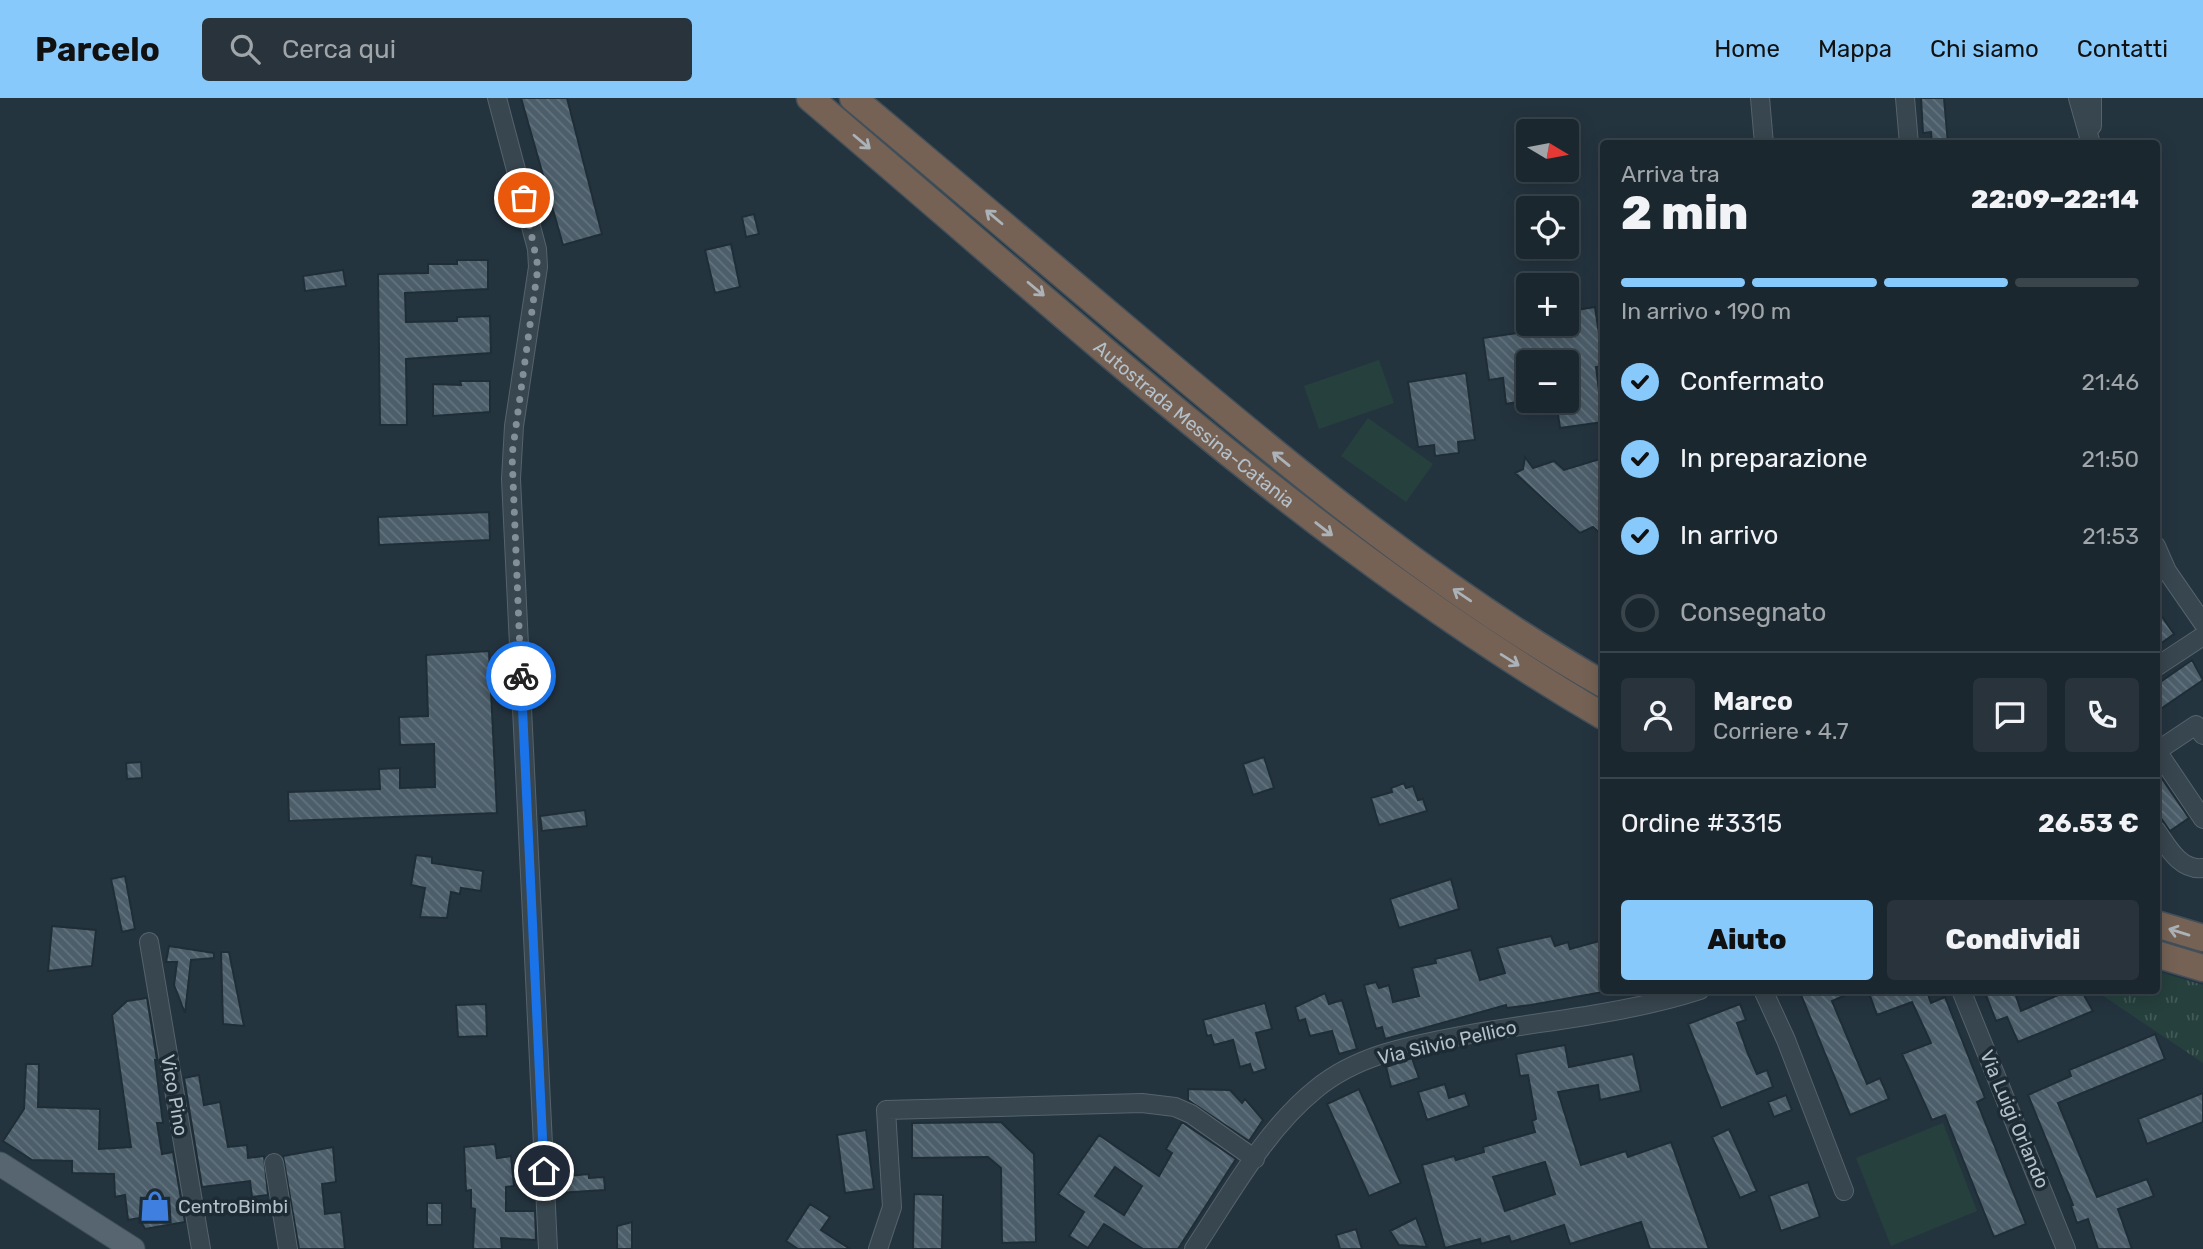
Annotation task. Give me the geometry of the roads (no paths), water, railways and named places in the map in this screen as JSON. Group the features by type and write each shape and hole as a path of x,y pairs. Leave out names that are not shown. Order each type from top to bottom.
{"highway":[{"name":"Autostrada Messina-Catania","path":"810,98 1282,497 1482,643 1600,714"},
{"name":"Autostrada Messina-Catania","path":"853,98 1279,458 1363,524 1499,620 1600,682"},
{"path":"2160,926 2203,938"},
{"path":"2160,955 2203,968"}],"main road":[{"path":"0,1164 133,1249"}],"street":[{"path":"498,98 537,249 538,267 514,426 511,479 548,1249"},
{"path":"1760,98 1764,140"},
{"path":"1905,98 1909,140"},
{"path":"2078,98 2091,140"},
{"path":"2092,98 2092,140"},
{"path":"2160,555 2203,623"},
{"path":"2160,664 2203,636"},
{"path":"2160,749 2196,724 2203,735"},
{"path":"2160,755 2203,819"},
{"path":"2160,836 2170,850 2198,869"},
{"name":"Vico Pino","path":"149,942 201,1249"},
{"name":"Via Silvio Pellico","path":"1194,1249 1255,1159 1293,1111 1315,1090 1360,1062 1434,1041 1647,1004 1685,994"},
{"path":"1765,994 1786,1040 1844,1191"},
{"name":"Via Luigi Orlando","path":"1963,994 2066,1249"},
{"path":"878,1249 892,1207 886,1110 1142,1103 1175,1107 1191,1114 1255,1159"},
{"path":"274,1163 288,1249"}],"place":[{"name":"CentroBimbi","path":"155,1206"}]}
